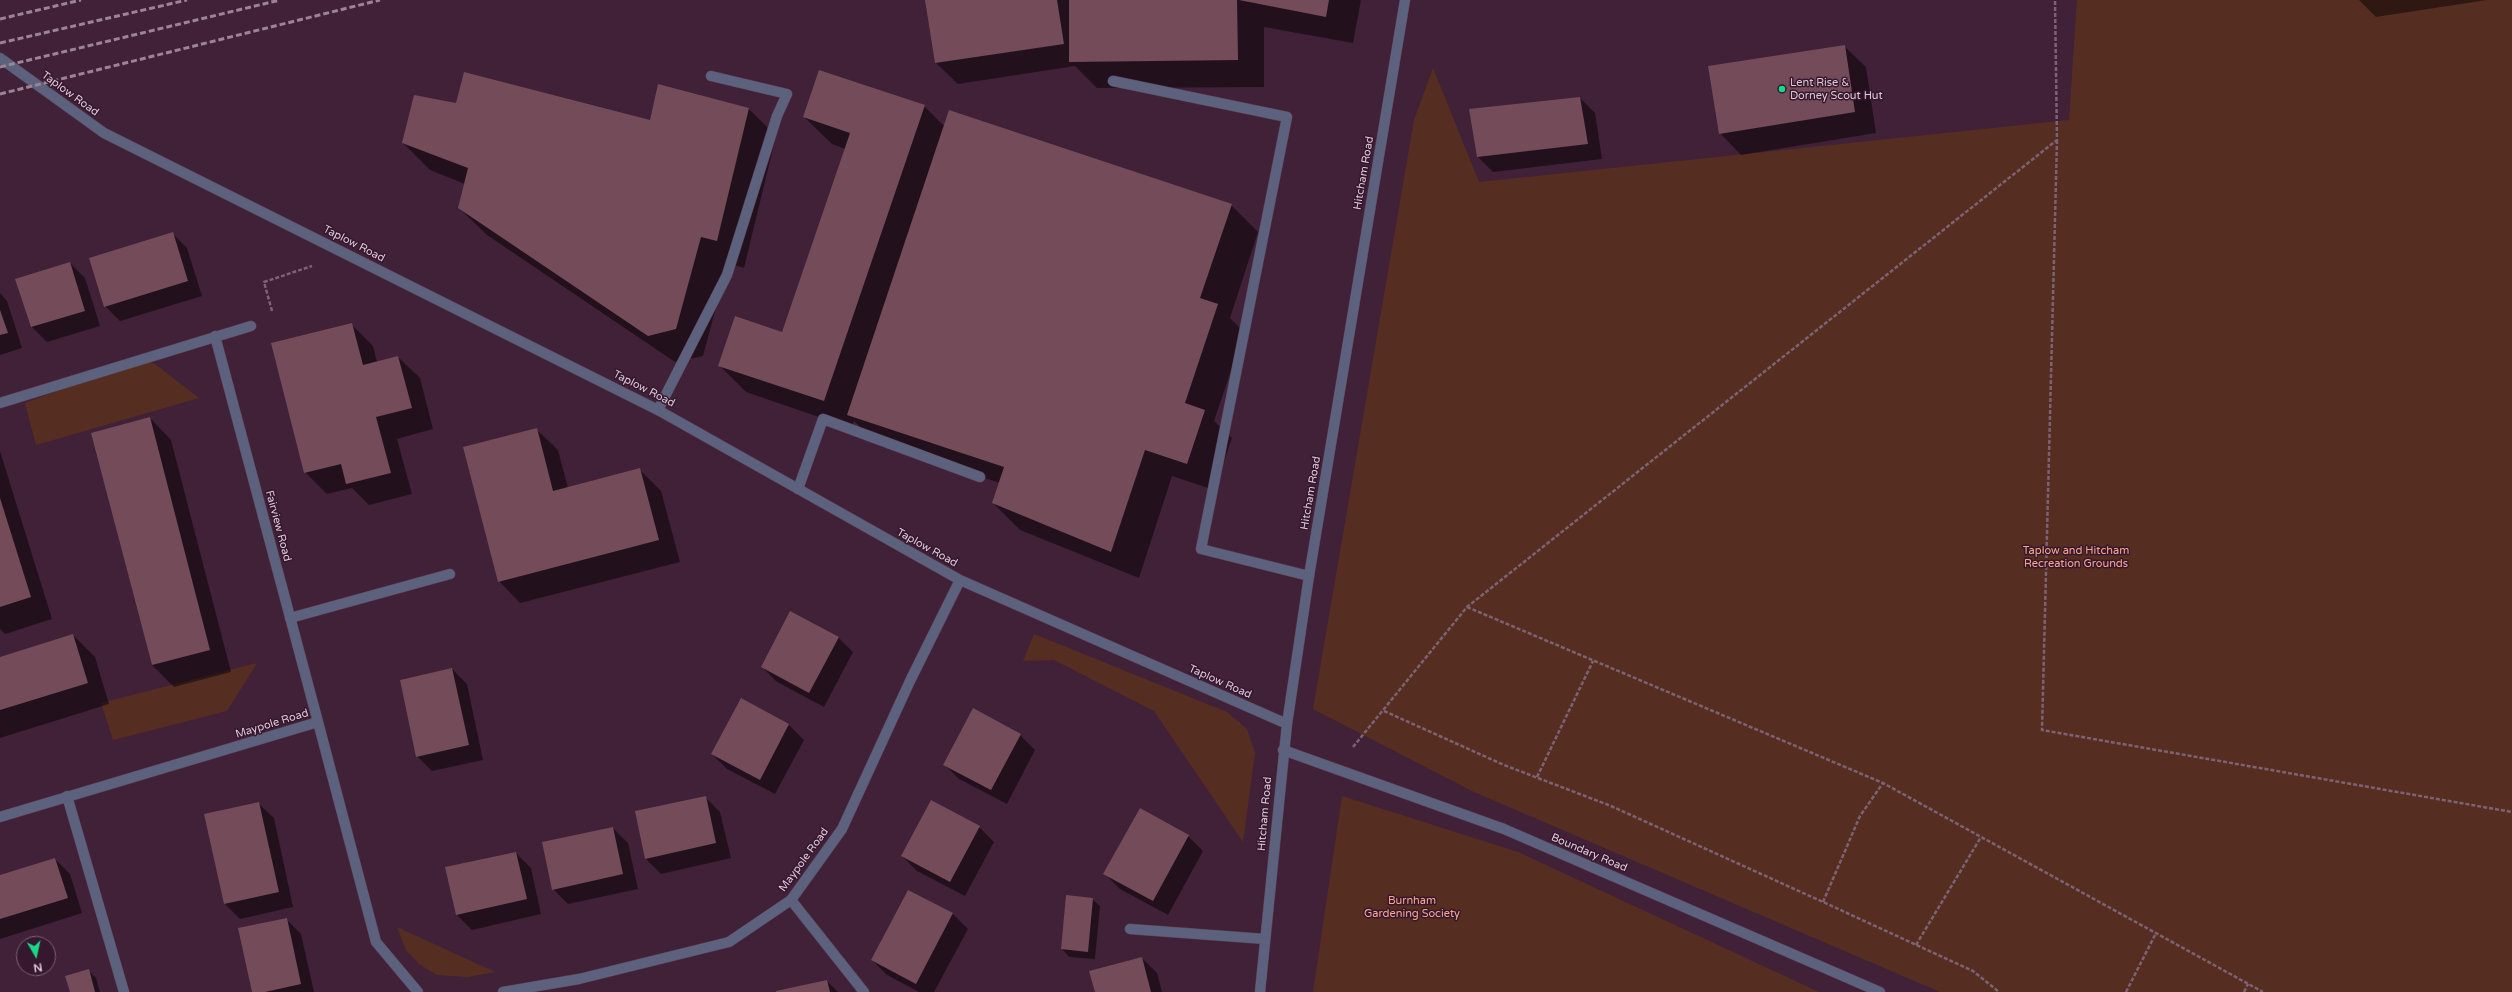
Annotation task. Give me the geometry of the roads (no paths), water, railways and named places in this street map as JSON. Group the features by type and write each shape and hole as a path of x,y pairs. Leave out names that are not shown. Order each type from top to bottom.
{"street":[{"name":"Hitcham Road","path":"1260,992 1286,724 1309,576 1407,0"},
{"name":"Taplow Road","path":"0,58 104,133 658,410 960,580 1286,724"},
{"path":"658,410 727,275 777,116 787,94 711,76"},
{"path":"1113,81 1287,117 1201,549 1309,576"},
{"path":"0,403 251,326"},
{"name":"Fairview Road","path":"215,336 318,722"},
{"path":"798,489 823,419 980,477"},
{"path":"290,618 450,574"},
{"name":"Maypole Road","path":"503,992 579,979 729,942 791,900 842,829 910,681 960,580"},
{"name":"Maypole Road","path":"0,817 318,722 376,942 418,992"},
{"name":"Boundary Road","path":"1283,750 1504,829 1880,992"},
{"path":"67,796 124,992"},
{"path":"791,900 864,992"},
{"path":"1130,929 1265,939"}],"railway":[{"path":"0,19 81,0"},
{"path":"0,43 187,0"},
{"path":"0,67 280,0"},
{"path":"0,94 380,0"}],"place":[{"name":"Lent Rise & Dorney Scout Hut","path":"1782,89"}],"park label":[{"name":"Taplow and Hitcham Recreation Grounds","path":"2076,557"},
{"name":"Burnham Gardening Society","path":"1412,907"}]}
